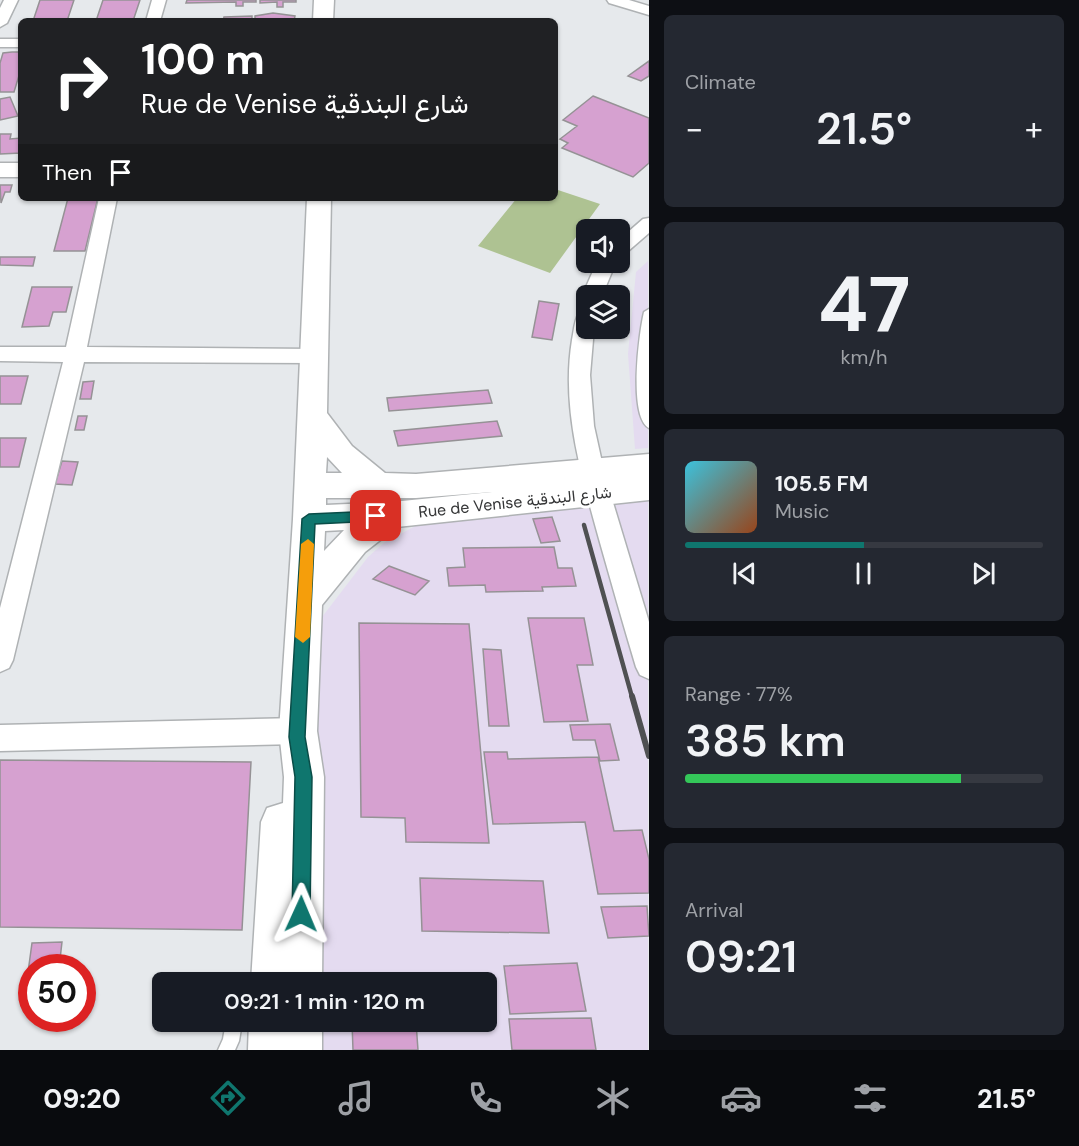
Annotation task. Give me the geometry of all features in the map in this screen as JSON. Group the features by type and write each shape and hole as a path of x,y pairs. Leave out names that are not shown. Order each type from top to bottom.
{"main road":[{"path":"323,18 324,0"},
{"path":"300,972 304,777 298,734 309,519 320,201"},
{"path":"312,414 341,454 377,485"},
{"name":"Rue de Venise شارع البندقية","path":"309,519 392,515 593,481 648,466"},
{"name":"Rue de Venise شارع البندقية","path":"310,485 593,481 648,488"},
{"path":"304,602 351,543 368,527 392,515"},
{"path":"274,972 284,768 289,746 298,734"},
{"path":"271,1050 272,1032"},
{"path":"299,1050 300,1032"}],"street":[{"path":"0,23 11,0"},
{"path":"154,18 159,0"},
{"path":"614,0 648,10"},
{"path":"0,43 18,43"},
{"path":"0,170 18,170"},
{"path":"0,660 75,355 107,201"},
{"path":"630,239 648,223"},
{"path":"583,339 578,375 582,423 593,481 648,667"},
{"path":"0,354 314,356"},
{"path":"0,738 298,734"}],"lane":[{"path":"648,312 642,340 644,410 648,424"},
{"path":"226,1050 232,1032"}],"shaded area":[{"path":"648,261 648,448 635,449 628,354 636,272"},
{"path":"648,493 648,1050 318,1050 318,1032 497,1032 497,972 319,972 316,813 319,621 368,557 385,542 429,519"}],"green space":[{"path":"558,190 600,204 589,219 576,219 576,237 550,273 478,246 515,201 558,201"}],"building":[{"path":"40,0 74,0 68,18 34,18"},
{"path":"103,0 140,0 134,18 97,18"},
{"path":"187,0 256,0 256,2 243,2 243,6 236,6 236,2 186,3"},
{"path":"260,0 296,0 296,2 283,2 283,7 277,7 277,2 260,3"},
{"path":"273,13 295,16 295,18 255,18 255,16"},
{"path":"252,16 252,18 224,18"},
{"path":"18,52 18,79 14,92 0,92 0,63 3,53"},
{"path":"649,61 649,76 641,81 628,76"},
{"path":"593,96 649,118 649,163 633,177 562,148 568,143 560,139 577,126 563,120"},
{"path":"10,97 18,116 0,120 0,99"},
{"path":"0,134 11,134 10,139 18,138 18,153 0,154"},
{"path":"0,185 12,185 10,192 5,192 1,203"},
{"path":"67,201 97,201 85,251 54,251"},
{"path":"0,257 35,257 33,266 0,265"},
{"path":"32,287 72,287 66,312 53,312 49,326 22,327"},
{"path":"539,301 559,304 552,340 532,337"},
{"path":"0,376 28,376 21,404 0,404"},
{"path":"94,381 91,399 80,399 83,382"},
{"path":"488,390 492,403 389,411 387,398"},
{"path":"78,416 87,416 84,430 75,430"},
{"path":"497,421 502,436 398,446 394,431"},
{"path":"0,438 26,438 19,467 0,467"},
{"path":"62,461 78,462 72,485 55,484"},
{"path":"552,517 560,541 541,543 533,519"},
{"path":"554,547 558,568 572,568 576,586 542,587 543,591 486,592 485,585 449,586 447,568 465,567 463,548"},
{"path":"389,566 429,581 415,595 373,579"},
{"path":"528,618 584,618 593,665 577,665 588,721 544,722"},
{"path":"359,623 469,624 489,843 406,842 405,818 361,817"},
{"path":"483,649 501,650 509,726 489,726"},
{"path":"610,724 619,760 600,761 595,740 573,740 570,725"},
{"path":"484,752 507,752 508,759 598,757 614,831 642,830 649,859 649,893 598,894 585,822 493,824"},
{"path":"0,760 251,762 242,930 0,927"},
{"path":"420,878 543,881 549,933 422,931"},
{"path":"647,906 649,936 608,938 601,907"},
{"path":"62,942 61,954 30,954 32,943"},
{"path":"577,963 586,1011 510,1014 504,966"},
{"path":"591,1018 596,1050 512,1050 509,1019"},
{"path":"352,1032 417,1032 418,1050 353,1050"}],"railway":[{"path":"584,525 632,697"},
{"path":"632,696 649,756"}],"slow traffic":[{"path":"303,637 308,544"}],"route":[{"path":"301,914 304,777 301,747 297,737 309,519 376,516"}]}
